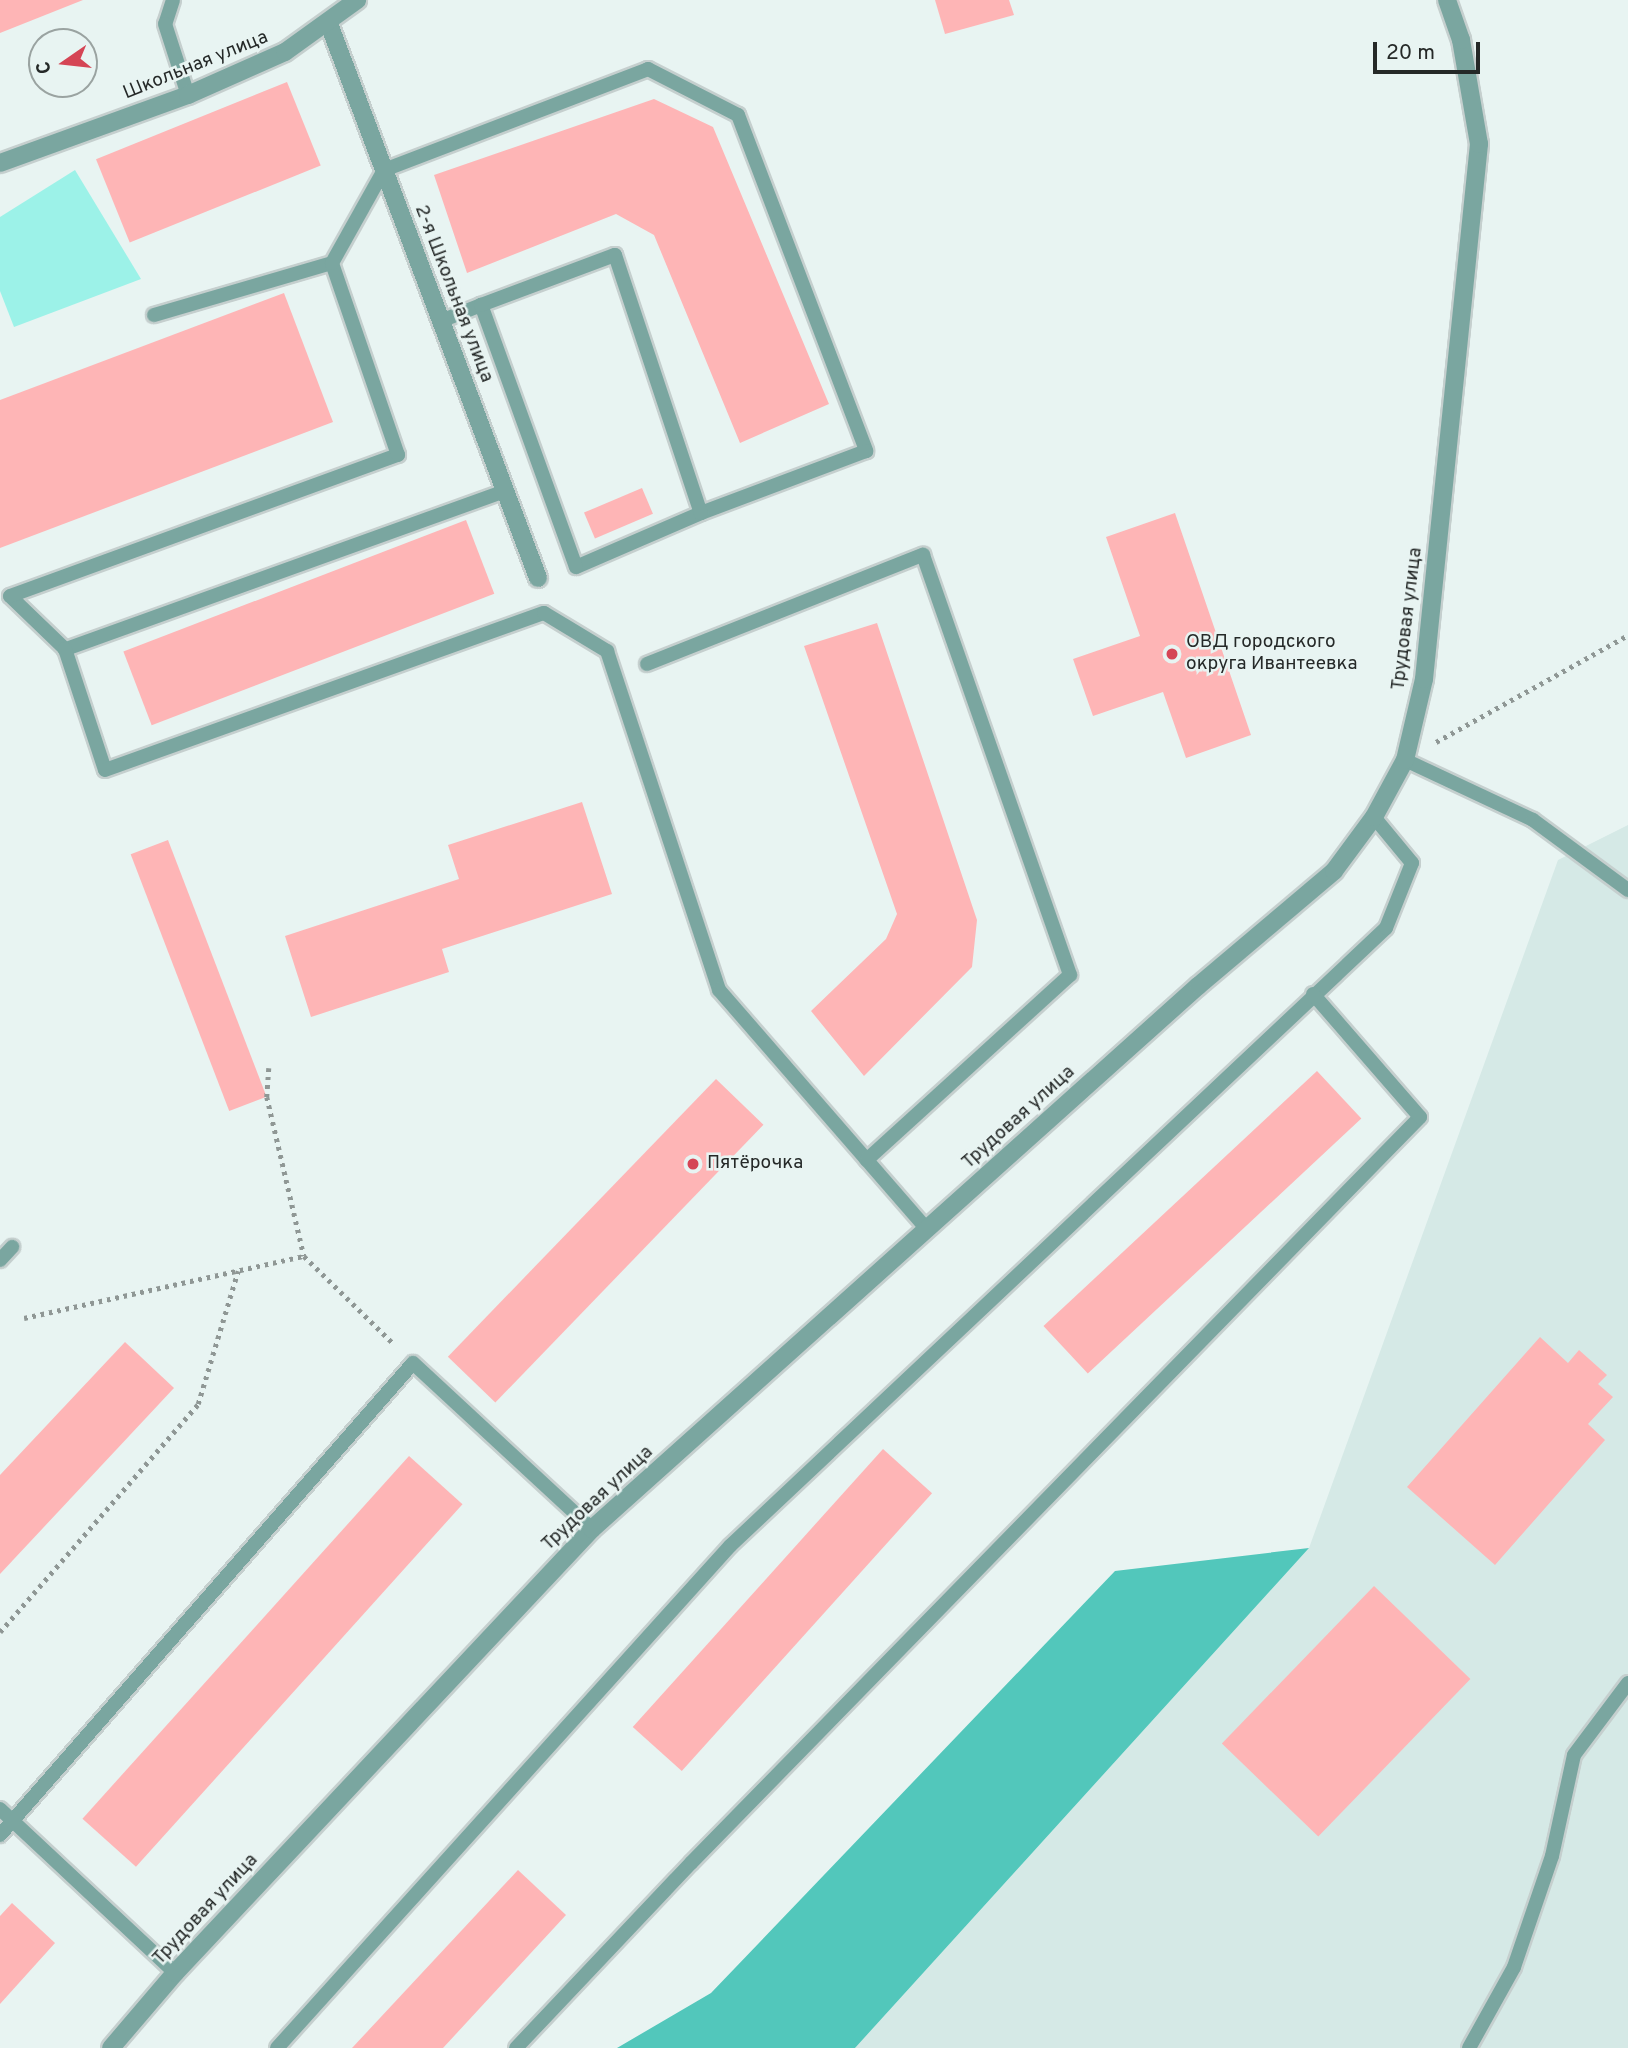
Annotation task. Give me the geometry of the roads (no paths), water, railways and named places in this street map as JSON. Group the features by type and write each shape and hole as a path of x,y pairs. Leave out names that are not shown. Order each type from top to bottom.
{"street":[{"name":"Школьная улица","path":"0,163 188,94 285,52 329,24 357,0"},
{"name":"Трудовая улица","path":"111,2048 175,1973 592,1529 926,1228 1334,871 1374,817 1405,760 1424,679 1479,144 1461,40 1447,0"},
{"name":"2-я Школьная улица","path":"329,24 537,578"}],"lane":[{"path":"173,0 164,24 188,94"},
{"path":"154,315 332,263 384,170 648,69 737,114 866,451 701,513 576,567 481,305"},
{"path":"441,321 615,255 701,513"},
{"path":"332,263 398,455 10,596 65,649 105,770 544,613 607,651 719,989 926,1228"},
{"path":"65,649 505,491"},
{"path":"647,664 923,555 1070,975 867,1160"},
{"path":"1405,760 1533,820 1628,890"},
{"path":"277,2048 730,1546 1386,928 1412,863 1374,817"},
{"path":"516,2048 701,1853 1420,1117 1313,994"},
{"path":"0,1260 12,1247"},
{"path":"0,1835 413,1363 592,1529"},
{"path":"1469,2048 1514,1967 1552,1856 1574,1755 1628,1683"},
{"path":"0,1809 175,1973"}],"place":[{"name":"ОВД городского округа Ивантеевка","path":"1172,654"},
{"name":"Пятёрочка","path":"693,1164"}]}
